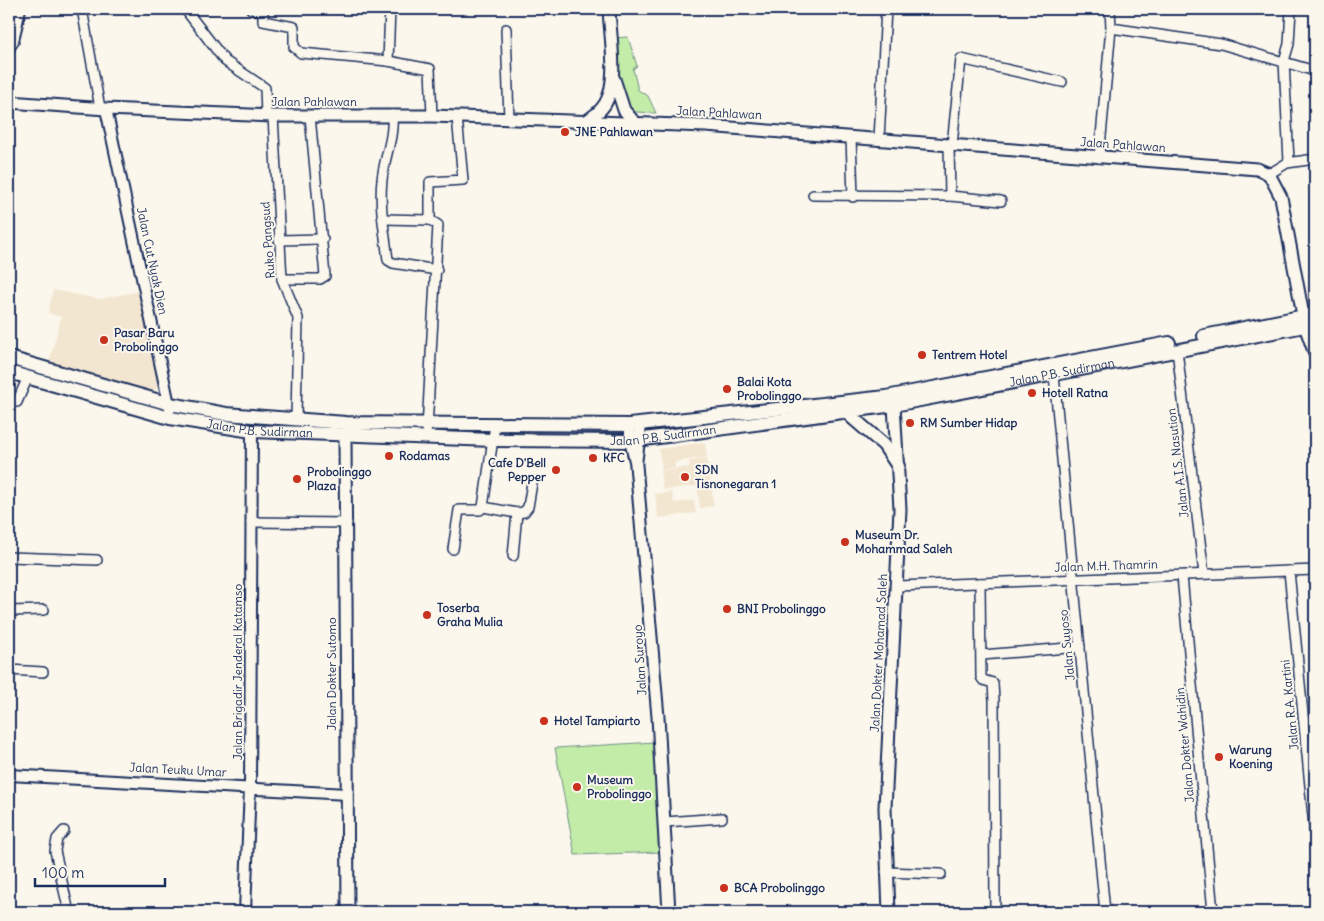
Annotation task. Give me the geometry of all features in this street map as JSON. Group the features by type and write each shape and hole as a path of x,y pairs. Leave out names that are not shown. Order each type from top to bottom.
{"main road":[{"path":"585,122 599,112 606,104 612,72 609,9"},
{"path":"612,72 624,110 635,123"},
{"name":"Jalan Pahlawan","path":"9,102 270,116 432,116 781,130 1100,158 1240,166 1257,169 1269,174"},
{"path":"1269,174 1281,197 1310,320 1315,354"},
{"name":"Jalan P.B. Sudirman","path":"9,358 170,404 226,414 427,430 493,440 635,440 726,422 893,401 1054,374 1177,350 1310,320"},
{"name":"Jalan P.B. Sudirman","path":"9,372 170,418 252,431 346,435 495,425 636,425 726,422 847,413 893,401 1310,320"},
{"name":"Jalan Dokter Mohamad Saleh","path":"889,912 885,808 900,509 893,401"},
{"path":"847,413 884,445 898,466"},
{"name":"Jalan Dokter Sutomo","path":"346,435 347,523 345,568 348,912"},
{"name":"Jalan Suroyo","path":"636,465 648,583 665,822 669,912"}],"street":[{"path":"9,47 13,41 20,9"},
{"path":"82,9 103,108"},
{"name":"Ruko Pangsud","path":"185,9 225,61 265,88 270,116 282,279 298,318 296,420"},
{"path":"251,9 263,11 263,21 294,27 294,47 302,53 388,61 430,69 432,116"},
{"path":"388,61 390,9"},
{"path":"758,9 800,9"},
{"path":"879,139 886,9"},
{"path":"1100,158 1111,28 1110,9"},
{"path":"1285,164 1284,61 1289,44 1291,9"},
{"path":"1111,28 1221,44 1315,71"},
{"path":"506,29 509,120"},
{"path":"950,196 951,145 961,59 1062,82"},
{"name":"Jalan Cut Nyak Dien","path":"103,108 170,404 170,418"},
{"path":"282,279 323,278 326,270 310,116"},
{"path":"392,116 391,144 384,163 382,181 383,219 390,262 437,270"},
{"path":"430,220 430,182 463,179 457,117"},
{"path":"851,137 853,197"},
{"path":"1269,174 1285,164 1315,159"},
{"path":"813,195 853,197 950,196 1001,201"},
{"path":"383,219 430,220 438,225 427,430"},
{"path":"279,240 323,239"},
{"name":"Jalan A.I.S. Nasution","path":"1177,350 1204,574"},
{"name":"Jalan Suyoso","path":"1054,374 1105,912"},
{"path":"17,402 28,377"},
{"path":"483,507 495,425"},
{"name":"Jalan Suroyo","path":"636,425 636,465"},
{"name":"Jalan Brigadir Jenderal Katamso","path":"245,912 250,787 252,431"},
{"path":"454,549 459,510 480,510 483,507 517,513 524,512 528,506 532,482"},
{"path":"513,556 517,513"},
{"path":"251,522 347,523"},
{"path":"9,557 97,560"},
{"name":"Jalan M.H. Thamrin","path":"897,586 1315,570"},
{"name":"Jalan R.A. Kartini","path":"1289,571 1315,837"},
{"name":"Jalan Dokter Wahidin","path":"1182,576 1213,912"},
{"path":"980,583 982,679 992,683 994,701 995,912"},
{"path":"9,611 44,610"},
{"path":"982,655 1080,648"},
{"path":"9,670 43,672"},
{"name":"Jalan Teuku Umar","path":"9,775 250,787 346,794"},
{"path":"665,822 722,818"},
{"path":"64,831 57,839 55,851 69,912"},
{"path":"886,872 941,874"}],"shaded area":[{"name":"Pasar Baru Probolinggo","path":"53,290 99,299 140,291 163,384 151,393 49,363 61,317 48,313"},
{"name":"SDN Tisnonegaran 1","path":"705,442 707,457 675,462 675,468 662,470 659,449"},
{"name":"SDN Tisnonegaran 1","path":"707,458 714,506 700,508 697,486 663,490 660,471 690,467 689,461"},
{"name":"SDN Tisnonegaran 1","path":"672,492 674,503 694,500 696,513 658,518 655,494"}],"green space":[{"path":"628,37 637,66 633,69 638,90 648,96 656,113 636,112 629,108 616,72 615,38"},
{"path":"655,742 663,852 575,855 555,748"}],"place":[{"name":"JNE Pahlawan","path":"565,132"},
{"name":"Pasar Baru Probolinggo","path":"104,340"},
{"name":"Tentrem Hotel","path":"922,355"},
{"name":"Balai Kota Probolinggo","path":"727,389"},
{"name":"Hotell Ratna","path":"1032,393"},
{"name":"RM Sumber Hidap","path":"910,423"},
{"name":"Rodamas","path":"389,456"},
{"name":"KFC","path":"593,458"},
{"name":"Cafe D'Bell Pepper","path":"556,470"},
{"name":"SDN Tisnonegaran 1","path":"685,477"},
{"name":"Probolinggo Plaza","path":"297,479"},
{"name":"Museum Dr. Mohammad Saleh","path":"845,542"},
{"name":"BNI Probolinggo","path":"727,609"},
{"name":"Toserba Graha Mulia","path":"427,615"},
{"name":"Hotel Tampiarto","path":"544,721"},
{"name":"Warung Koening","path":"1219,757"},
{"name":"Museum Probolinggo","path":"577,787"},
{"name":"BCA Probolinggo","path":"724,888"}]}
